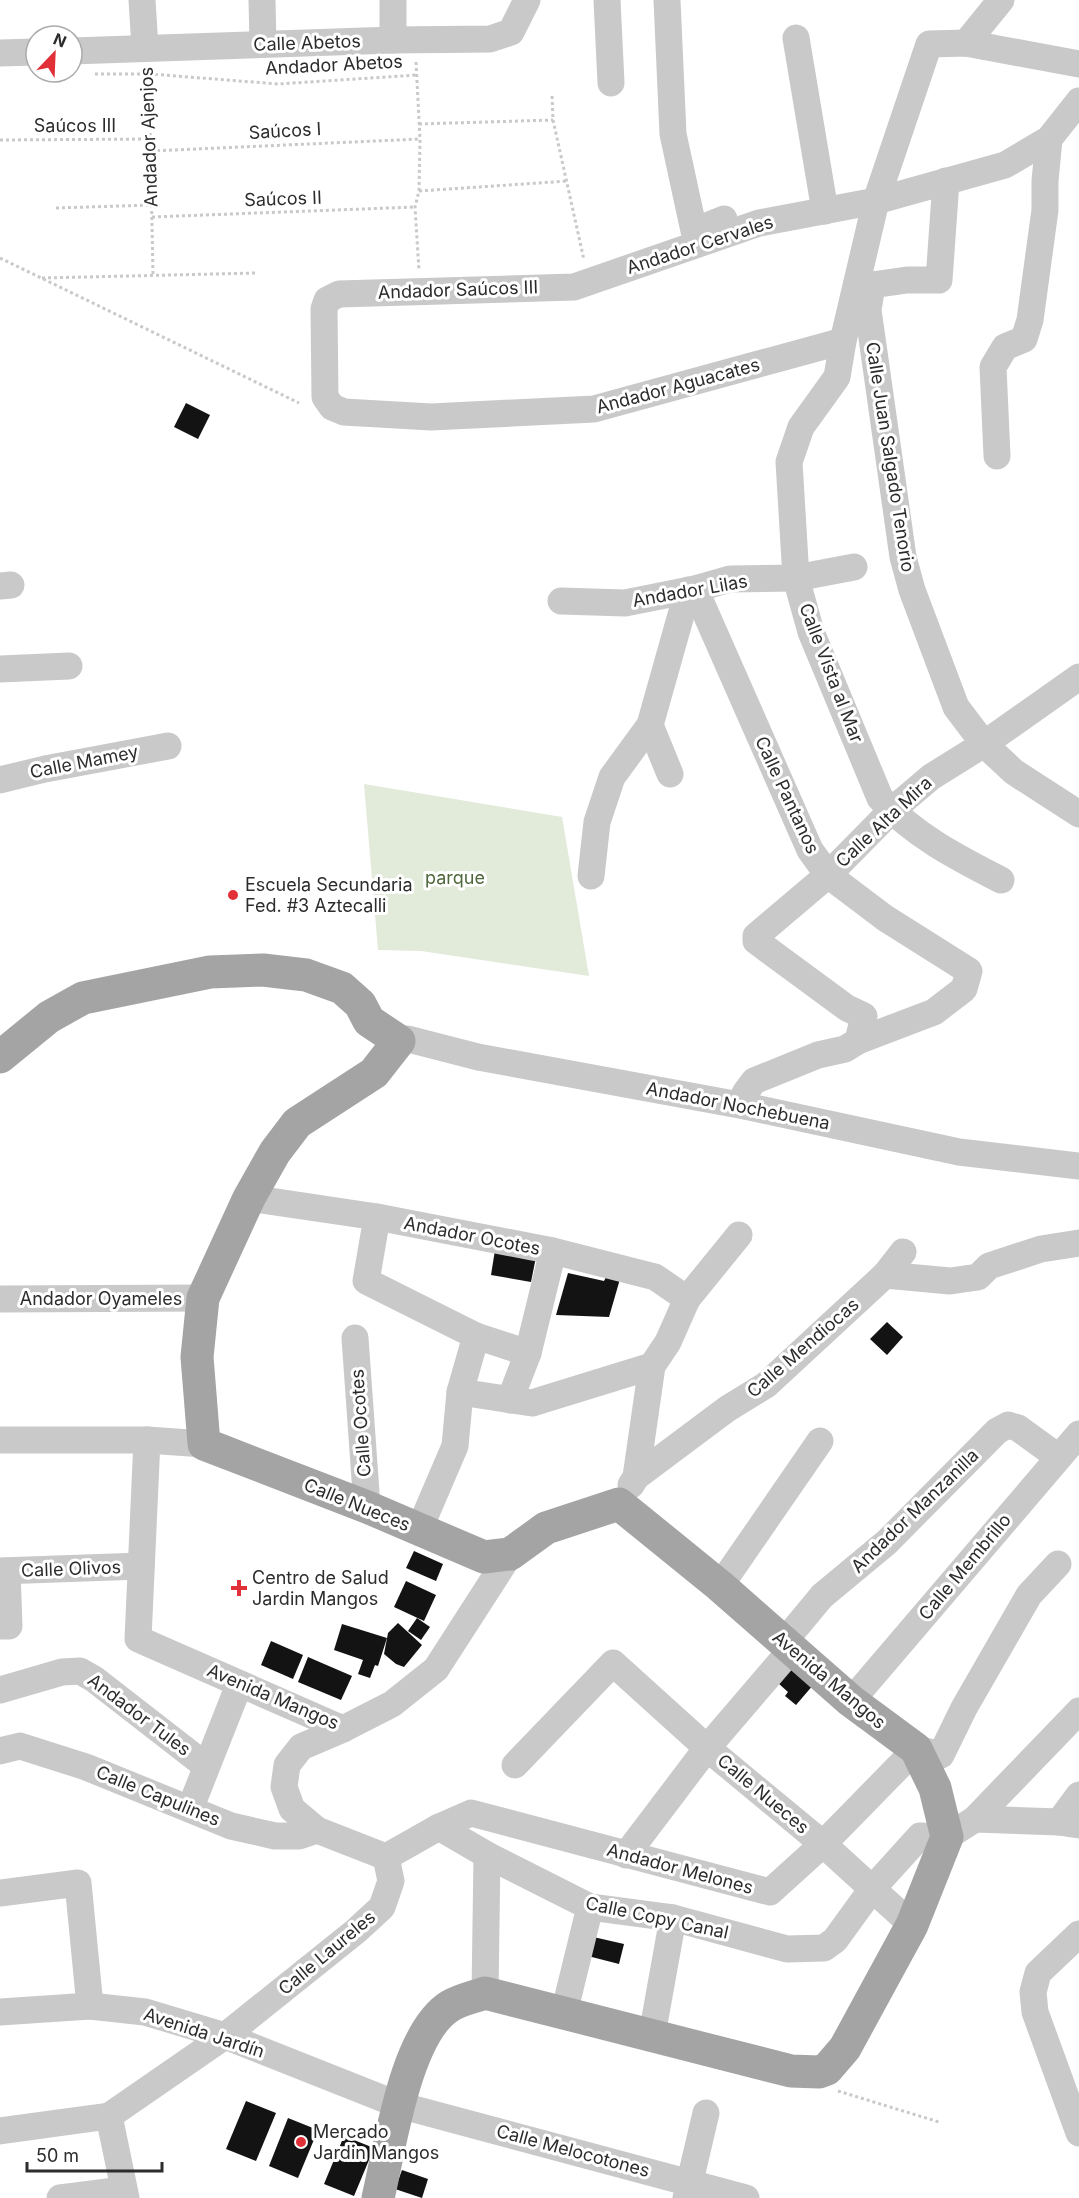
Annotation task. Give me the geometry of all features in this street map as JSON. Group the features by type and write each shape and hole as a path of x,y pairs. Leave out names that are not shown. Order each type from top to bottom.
{"main road":[{"path":"0,1057 49,1017 83,998 210,972 263,970 306,975 342,988 360,1004 369,1021 399,1041 374,1073 297,1123 275,1152 249,1198 203,1298 197,1358 204,1444"},
{"name":"Calle Nueces","path":"204,1444 367,1507 484,1557 510,1554"},
{"name":"Avenida Mangos","path":"510,1554 546,1528 619,1504 720,1586 851,1701 916,1749 935,1788 946,1837"},
{"path":"378,2198 399,2105 415,2053 429,2026 450,2006 485,1993 791,2071 819,2072 827,2069 845,2048 912,1925 946,1837"}],"street":[{"name":"Andador Ajenjos","path":"142,0 147,61"},
{"path":"262,0 263,44"},
{"path":"393,0 404,40"},
{"path":"608,0 610,83"},
{"path":"667,0 673,134 694,231 739,213 759,223"},
{"path":"966,43 1001,0"},
{"name":"Calle Abetos","path":"84,63 147,61 263,44 490,39 511,32 526,3"},
{"path":"796,38 825,211"},
{"path":"843,341 865,284 876,201 929,45 966,43 1079,64"},
{"path":"0,53 24,60"},
{"name":"Andador Cervales","path":"589,282 759,223 876,201 1005,165 1049,139 1079,101"},
{"path":"997,456 993,366 1005,347 1024,339 1030,320 1046,210 1045,181 1049,139"},
{"path":"865,284 939,280 946,181"},
{"name":"Andador Saúcos III","path":"332,407 325,397 324,309 327,300 339,294 574,287 589,282"},
{"name":"Calle Juan Salgado Tenorio","path":"865,284 903,557 912,590 956,707 984,744 1014,772 1079,814"},
{"name":"Andador Aguacates","path":"332,407 344,412 431,417 594,409 843,341"},
{"name":"Calle Vista al Mar","path":"843,341 837,377 801,427 789,462 796,578 811,632 880,798 891,811 945,851 1001,880"},
{"name":"Andador Lilas","path":"561,601 625,603 691,590 730,579 796,578 854,567"},
{"path":"591,876 597,822 612,777 650,726 691,590"},
{"name":"Calle Pantanos","path":"691,590 810,850 828,875 885,918 969,971 964,989 934,1012 858,1041"},
{"path":"0,669 69,666"},
{"name":"Calle Alta Mira","path":"858,1041 864,1016 847,1008 756,941 756,936 828,875 891,811 931,777 1077,681"},
{"path":"650,726 670,774"},
{"name":"Calle Mamey","path":"0,780 45,769 168,746"},
{"name":"Andador Nochebuena","path":"399,1041 408,1039 478,1057 745,1106 958,1152 1079,1166"},
{"path":"745,1106 745,1092 754,1081 818,1055 846,1049 858,1041"},
{"name":"Andador Ocotes","path":"249,1198 377,1217 553,1251 655,1277 687,1299"},
{"path":"377,1217 366,1281 476,1336 528,1353"},
{"path":"619,1504 636,1477 652,1366 668,1342 687,1299 739,1235"},
{"path":"885,1275 950,1281 978,1277 989,1266 1041,1249 1079,1242"},
{"path":"510,1400 528,1353 553,1251"},
{"name":"Calle Mendiocas","path":"636,1477 727,1409 766,1384 885,1275 903,1252"},
{"name":"Andador Oyameles","path":"0,1299 203,1298"},
{"path":"419,1530 455,1446 460,1392 476,1336"},
{"name":"Calle Ocotes","path":"355,1338 367,1507"},
{"path":"460,1392 532,1403 652,1366"},
{"name":"Andador Manzanilla","path":"626,1856 787,1646 822,1596 887,1542 997,1431 1008,1425 1018,1428 1058,1457"},
{"name":"Calle Membrillo","path":"851,1701 1079,1434"},
{"path":"0,1440 147,1440 204,1444"},
{"name":"Avenida Mangos","path":"147,1440 138,1639 344,1729 392,1704 436,1669 510,1554"},
{"path":"720,1586 820,1441"},
{"path":"916,1749 940,1755 964,1708 1029,1595 1058,1564"},
{"name":"Calle Olivos","path":"4,1571 141,1566"},
{"path":"0,1626 9,1626 4,1571"},
{"name":"Calle Nueces","path":"515,1765 613,1663 707,1748 824,1844 912,1925"},
{"name":"Andador Tules","path":"0,1690 62,1672 80,1671 94,1678 206,1766"},
{"path":"190,1809 239,1685"},
{"path":"946,1837 975,1819 1079,1711"},
{"path":"344,1729 301,1747 288,1765 284,1787 292,1809 317,1830 387,1857"},
{"name":"Calle Capulines","path":"0,1751 20,1746 86,1767 231,1826 275,1836 299,1836 317,1830"},
{"name":"Andador Melones","path":"387,1857 440,1827 471,1813 532,1828 626,1856 770,1892 824,1844 916,1749"},
{"path":"975,1819 1069,1823 1079,1795"},
{"name":"Calle Copy Canal","path":"440,1827 487,1855 590,1907 674,1918 787,1949 824,1948 835,1940 872,1889 920,1836 946,1837"},
{"path":"485,1993 487,1855"},
{"name":"Calle Laureles","path":"109,2116 225,2036 356,1931 382,1907 391,1881 387,1857"},
{"path":"0,1893 78,1883 90,2006"},
{"path":"564,2013 590,1907"},
{"path":"652,2036 674,1918"},
{"path":"1079,1934 1038,1973 1033,1992 1035,2012 1079,2133"},
{"name":"Avenida Jardín","path":"0,2012 90,2006 146,2012 225,2036 399,2105"},
{"name":"Calle Melocotones","path":"399,2105 688,2190 746,2198"},
{"path":"688,2190 706,2113"},
{"path":"0,2131 109,2116 125,2194 60,2198"}],"path":[{"path":"404,40 417,75 420,139 419,191 415,207 420,291"},
{"name":"Andador Abetos","path":"92,75 147,61 278,84 417,75"},
{"name":"Andador Ajenjos","path":"147,61 151,139 153,275"},
{"path":"552,96 553,120 589,282"},
{"path":"419,124 553,120"},
{"name":"Saúcos III","path":"0,140 151,139"},
{"name":"Saúcos I","path":"151,151 420,139"},
{"path":"419,191 568,182"},
{"path":"56,208 151,205"},
{"name":"Saúcos II","path":"152,217 415,207"},
{"path":"0,258 299,403"},
{"path":"40,278 257,273"},
{"path":"819,2072 818,2085 939,2122"}],"green space":[{"name":"parque","path":"364,784 562,817 589,976 421,951 378,950"}],"building":[{"path":"186,403 210,415 198,439 174,427"},
{"path":"495,1250 536,1257 531,1282 491,1275"},
{"path":"568,1273 604,1281 607,1275 620,1279 609,1317 556,1315"},
{"path":"887,1322 903,1337 887,1355 870,1339"},
{"path":"414,1551 443,1564 436,1581 406,1568"},
{"path":"406,1581 436,1595 424,1621 394,1607"},
{"path":"417,1618 430,1627 421,1640 408,1631"},
{"path":"398,1623 422,1645 404,1667 396,1664 384,1654 388,1633"},
{"path":"342,1624 387,1638 378,1666 375,1665 370,1678 358,1674 363,1660 334,1650"},
{"path":"271,1641 303,1655 293,1679 261,1665"},
{"path":"308,1657 352,1676 341,1700 298,1682"},
{"path":"793,1666 814,1684 796,1705 785,1696 788,1692 778,1683"},
{"path":"589,1936 624,1944 619,1964 584,1955"},
{"path":"246,2101 276,2113 256,2161 226,2149"},
{"path":"288,2118 318,2130 298,2178 269,2166"},
{"path":"344,2136 374,2148 354,2196 324,2184"},
{"path":"402,2170 428,2179 422,2198 395,2189"}],"place":[{"name":"Escuela Secundaria Fed. #3 Aztecalli","path":"233,895"},
{"name":"Centro de Salud Jardin Mangos","path":"239,1588"},
{"name":"Mercado Jardin Mangos","path":"301,2142"}]}
